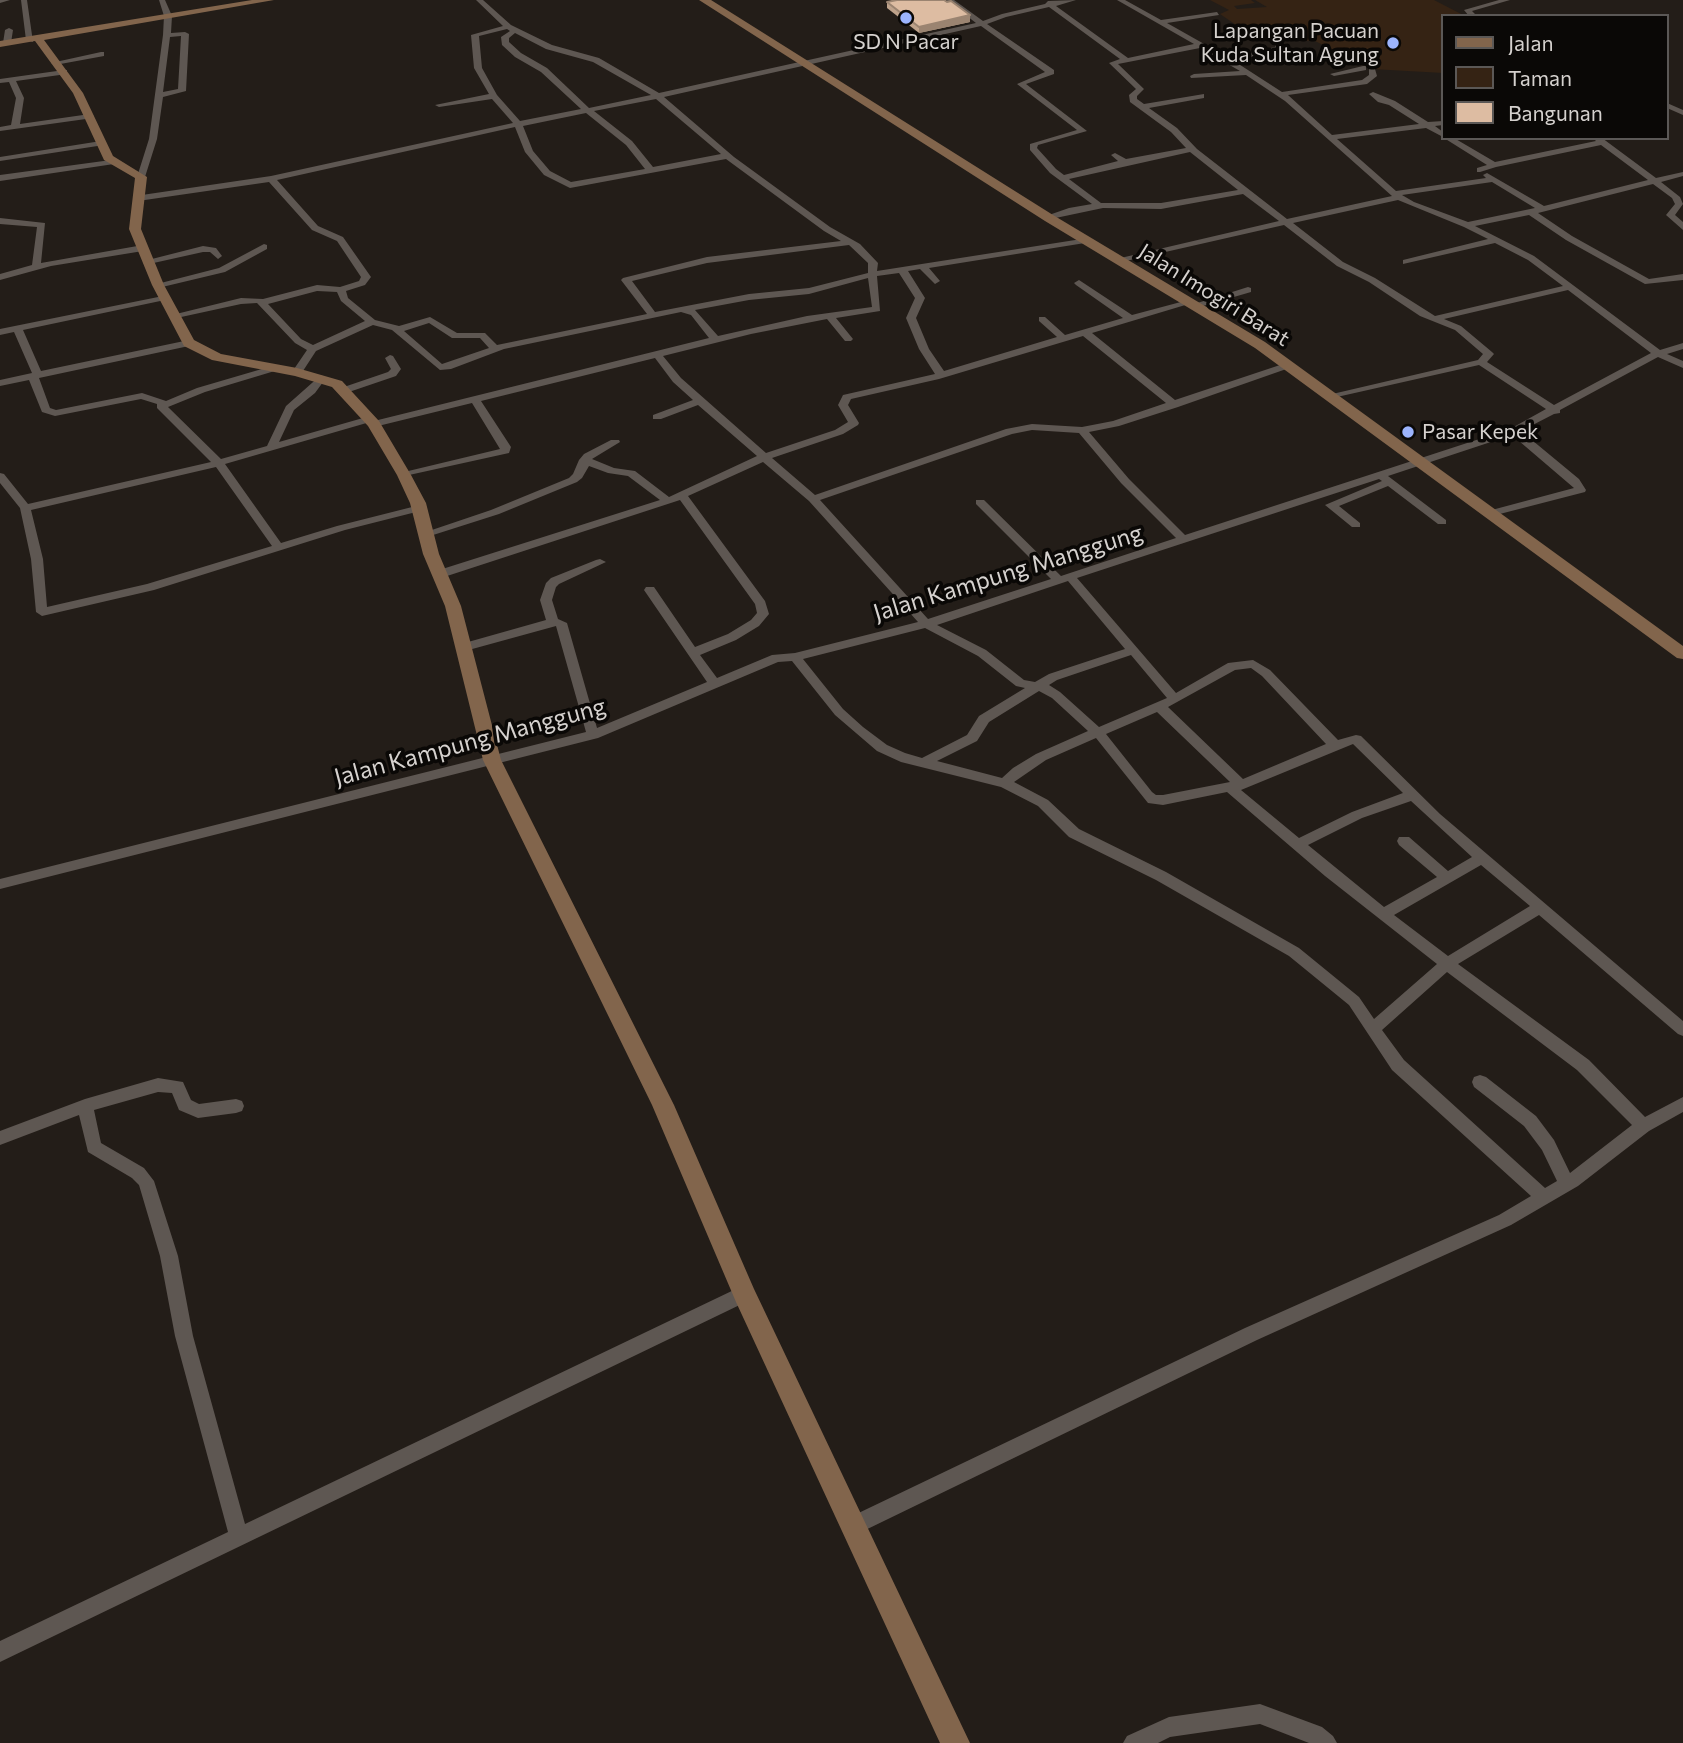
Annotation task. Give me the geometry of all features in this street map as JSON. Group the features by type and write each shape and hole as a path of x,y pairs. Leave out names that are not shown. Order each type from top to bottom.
{"street":[{"path":"0,1 7,0"},
{"path":"24,0 34,39 60,67 90,116 111,162"},
{"path":"162,0 168,16 167,35 151,150 141,177 134,224 162,291 189,343 217,357 321,378 334,382 345,390 372,422 404,475 420,508 426,534 465,647 492,760 663,1105 744,1294 955,1743"},
{"path":"3,43 269,0"},
{"path":"25,508 219,463 372,422 475,400 715,339 829,315 877,309 872,285 873,263 867,254 827,229 726,156 659,96 596,60 549,47 512,28 480,0"},
{"name":"Jalan Imogiri Barat","path":"704,0 1289,365 1683,654"},
{"path":"949,0 1051,72 1021,84 1083,131 1032,146 1047,165 1099,205"},
{"path":"138,198 271,179 518,124 659,96 980,24 1047,3 1073,0"},
{"path":"1120,0 1228,60 1281,94 1396,195 1467,225 1531,258 1657,353 1683,365"},
{"path":"1472,14 1467,10 1507,0"},
{"path":"1047,3 1126,60"},
{"path":"1162,22 1217,14"},
{"path":"512,28 475,36 478,68 494,96 518,124 527,147 539,166 567,185 726,156"},
{"path":"512,28 505,37 505,43 518,55 544,70 587,110 629,143 650,169"},
{"path":"3,43 9,30"},
{"path":"159,96 182,91 185,34 167,35"},
{"path":"1162,43 1170,50"},
{"path":"1228,60 1278,48 1280,43"},
{"path":"1202,45 1113,63 1140,89 1132,98 1174,130 1191,149 1286,223 1340,264 1367,277 1432,319 1458,328 1489,354 1481,362 1332,397"},
{"path":"0,81 12,80 101,54"},
{"path":"1281,94 1364,82 1373,76 1368,69 1334,74"},
{"path":"1194,76 1247,73"},
{"path":"12,80 20,99 15,127"},
{"path":"1373,94 1442,134"},
{"path":"439,105 494,96"},
{"path":"1143,107 1201,96"},
{"path":"0,129 90,116"},
{"path":"1332,137 1442,123"},
{"path":"1451,140 1493,165"},
{"path":"1542,209 1480,169 1601,140 1676,197 1681,204 1670,215 1683,227"},
{"path":"0,159 101,143"},
{"path":"1062,178 1191,149"},
{"path":"1115,155 1125,162"},
{"path":"0,178 111,162 141,177"},
{"path":"1467,225 1683,174"},
{"path":"175,317 241,302 263,302 317,288 341,290 362,283 366,277 341,241 315,228 271,179"},
{"path":"1121,258 1286,223 1396,195 1495,180"},
{"path":"1052,217 1099,205 1161,206 1245,191"},
{"path":"1531,212 1569,238 1648,282 1683,277"},
{"path":"2,232 4,223 42,225 36,266"},
{"path":"341,290 344,299 372,322 397,330 441,367 496,349 653,315 749,297 809,291 874,274 1086,240"},
{"path":"1406,262 1496,240"},
{"path":"653,315 626,280 707,260 851,242"},
{"path":"0,332 162,291 222,270 264,247"},
{"path":"0,277 36,266 203,249 213,250 218,256"},
{"path":"923,268 935,281"},
{"path":"903,271 920,298 911,318 924,349 941,375"},
{"path":"1079,283 1131,319"},
{"path":"1432,319 1571,287"},
{"path":"440,574 668,501 729,475 762,457 853,425 843,405 847,397 941,375 1083,331 1248,290"},
{"path":"263,302 298,341 313,349"},
{"path":"688,309 715,339"},
{"path":"829,315 848,338"},
{"path":"1042,319 1063,338"},
{"path":"397,330 430,320 455,336 482,335 496,349"},
{"path":"297,372 313,349 372,322"},
{"path":"17,328 46,410 55,413 142,396 163,403 275,368"},
{"path":"1083,331 1174,405"},
{"path":"0,383 189,343"},
{"name":"Jalan Kampung Manggung","path":"0,884 593,734 776,658 794,657 926,624 1316,495 1384,478 1421,461 1514,431 1556,411 1657,353 1683,346"},
{"path":"657,354 677,380 813,499 926,624 982,653 1020,683 1056,695 1099,734 1153,800 1236,787 1335,745 1356,739 1482,858 1683,1030"},
{"path":"345,390 392,374 396,369 390,358"},
{"path":"1481,362 1556,411"},
{"path":"813,499 1010,431 1032,427 1082,430 1115,424 1289,365"},
{"path":"271,448 290,408 311,391 321,378"},
{"path":"404,475 505,451 506,446 475,400"},
{"path":"657,417 700,401"},
{"path":"163,403 164,409 219,463 278,546"},
{"path":"1082,430 1125,481 1183,539"},
{"path":"1492,513 1581,490 1575,481 1514,431"},
{"path":"426,534 495,512 573,480 581,472 584,460 615,442"},
{"path":"584,460 612,471 631,473 668,501"},
{"path":"0,476 25,508 37,559 43,612 162,584 278,546 420,508"},
{"path":"1331,505 1384,478 1442,522"},
{"path":"682,495 761,604 763,614 755,623 732,637 693,653"},
{"path":"1316,495 1356,525"},
{"path":"980,502 1064,579 1175,699"},
{"path":"553,622 546,600 550,586 555,581 600,562"},
{"path":"650,590 716,685"},
{"path":"465,647 553,622 563,625 593,734"},
{"path":"923,763 972,738 984,719 1036,687 1067,671 1131,651"},
{"path":"794,657 858,730 883,748 901,757 1005,783 1043,803 1074,833 1161,876 1294,952 1354,1001 1374,1028 1381,1044 1398,1065 1544,1197"},
{"path":"1005,783 1041,757 1160,707 1232,666 1253,664 1266,673 1335,745"},
{"path":"1160,707 1236,787 1298,844 1447,964 1583,1065 1643,1126"},
{"path":"1298,844 1357,815 1413,795"},
{"path":"1404,841 1447,878"},
{"path":"1385,914 1482,858"},
{"path":"1374,1028 1447,964 1540,907"},
{"path":"1480,1082 1530,1121 1548,1144 1567,1184"},
{"path":"0,1138 85,1106 158,1085 177,1087 185,1105 198,1111 236,1106"},
{"path":"853,1527 1251,1334 1505,1220 1567,1184 1643,1126 1683,1104"},
{"path":"85,1106 94,1147 138,1172 146,1181 169,1256 184,1336 239,1537"},
{"path":"0,1652 744,1294"},
{"path":"1134,1743 1169,1727 1260,1714 1315,1734 1326,1743"}],"green space":[{"name":"Lapangan Pacuan Kuda Sultan Agung","path":"1210,0 1251,0 1255,3 1234,6 1237,9 1267,7 1255,0 1434,0 1461,14 1442,14 1442,73 1372,69 1315,41 1274,40 1239,27 1220,14 1229,10"}],"building":[{"path":"951,1 970,15 919,27 887,2"}],"place":[{"name":"SD N Pacar","path":"906,18"},
{"name":"Lapangan Pacuan Kuda Sultan Agung","path":"1393,43"},
{"name":"Pasar Kepek","path":"1408,432"}]}
